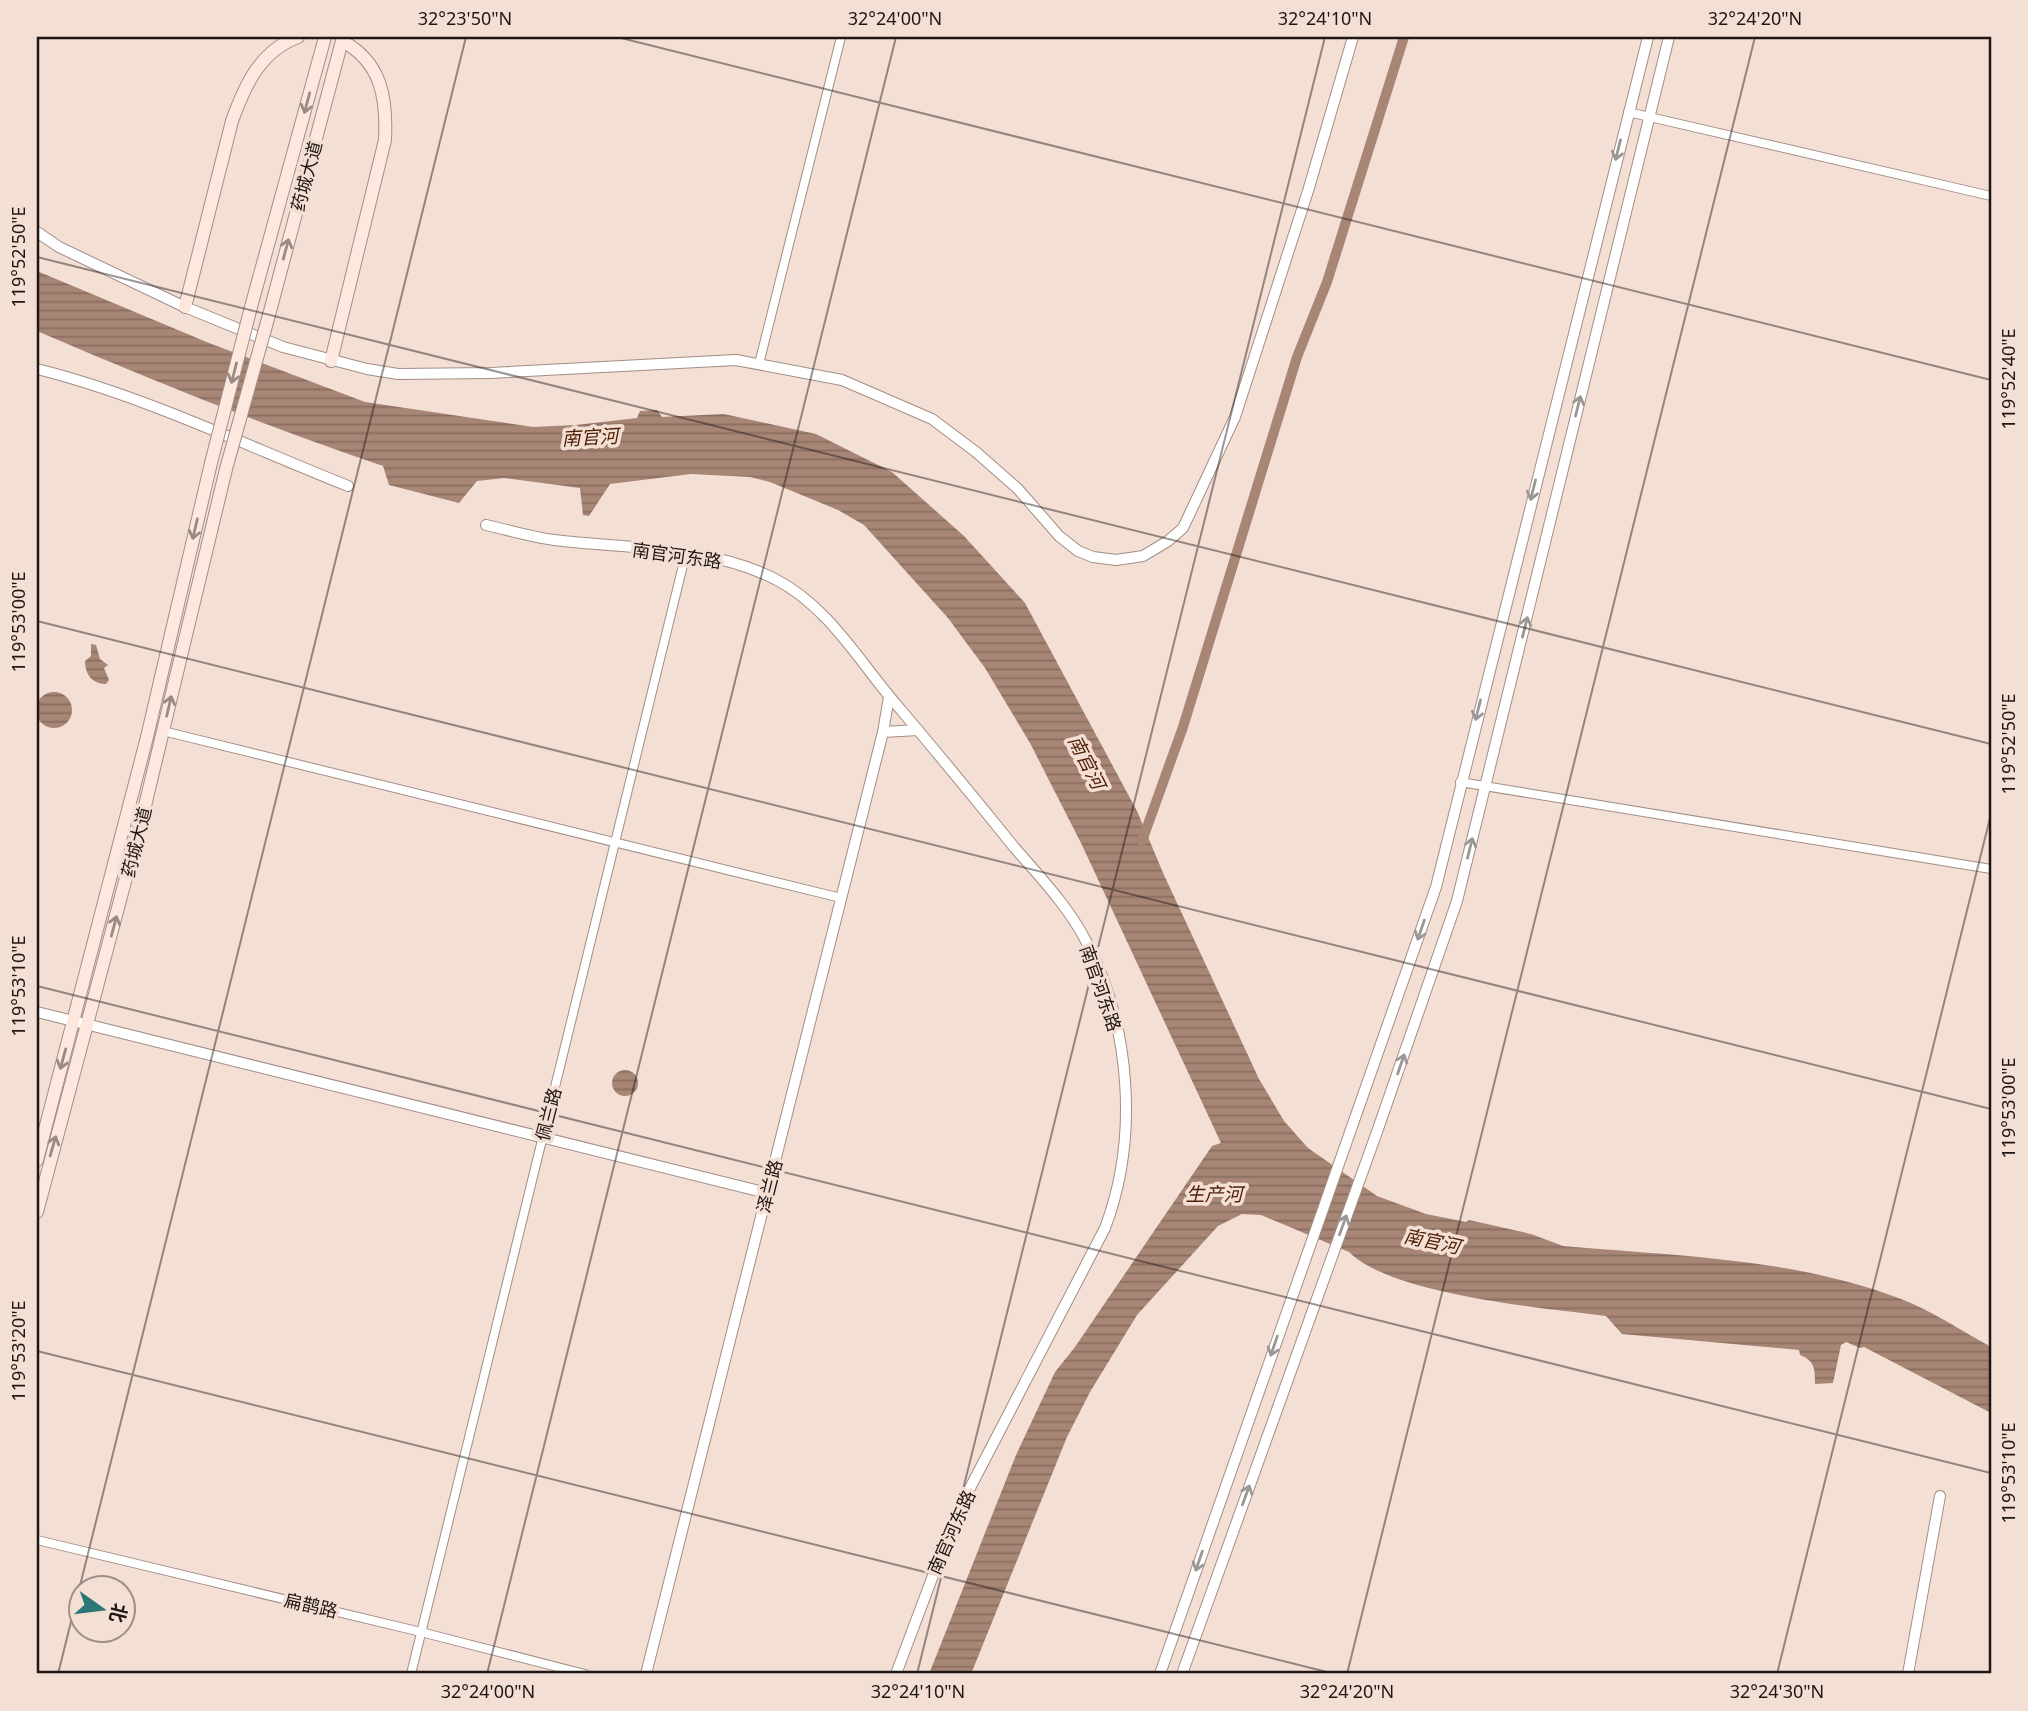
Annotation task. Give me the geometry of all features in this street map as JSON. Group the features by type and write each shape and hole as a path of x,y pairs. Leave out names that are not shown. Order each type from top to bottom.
{"main road":[{"path":"185,307 232,121 242,95 254,71 267,56 298,37"},
{"name":"药城大道","path":"37,1160 147,737 211,463 251,307 325,37"},
{"path":"331,361 385,140 387,114 380,83 368,60 342,39"},
{"name":"药城大道","path":"37,1212 49,1159 88,1025 226,469 342,39"}],"street":[{"path":"759,364 841,37"},
{"path":"37,232 59,247 185,307 283,347 331,361 398,374 491,373 736,360 842,380 932,419 976,452 1018,489 1059,536 1078,551 1093,557 1116,560 1143,556 1183,528 1234,416 1308,191 1353,37"},
{"path":"1160,1674 1436,887 1648,37"},
{"path":"1182,1674 1457,901 1669,37"},
{"path":"1628,113 1991,196"},
{"path":"37,241 59,247"},
{"path":"37,369 148,406 348,486"},
{"name":"南官河东路","path":"486,525 551,540 711,556 775,579 803,596 827,618 889,697 1057,898 1086,940 1112,1009 1125,1075 1126,1108 1121,1175 1105,1228 955,1517 896,1674"},
{"name":"佩兰路","path":"411,1674 685,553"},
{"name":"泽兰路","path":"646,1674 883,732 889,697"},
{"path":"163,730 841,898"},
{"path":"883,732 918,730"},
{"path":"1461,782 1991,869"},
{"path":"37,1012 767,1193"},
{"path":"1908,1674 1940,1496"},
{"name":"扁鹊路","path":"37,1540 585,1674"}],"water":[{"path":"37,271 209,343 365,402 533,427 637,418 640,411 657,410 662,417 724,414 816,434 892,472 964,536 1025,603 1137,811 1259,1079 1284,1121 1308,1148 1377,1196 1426,1214 1466,1222 1469,1220 1531,1234 1563,1246 1691,1256 1777,1267 1860,1285 1901,1299 1991,1347 1991,1413 1864,1347 1846,1342 1841,1345 1833,1383 1815,1384 1813,1366 1800,1355 1799,1350 1622,1334 1606,1316 1509,1304 1433,1289 1370,1267 1349,1252 1261,1215 1242,1214 1218,1226 1137,1315 1090,1392 1067,1437 971,1674 929,1674 1016,1455 1055,1372 1075,1347 1212,1146 1221,1143 1081,843 1030,743 985,668 948,618 864,525 838,510 770,482 750,477 691,474 610,484 589,516 583,515 580,488 504,478 477,481 459,503 389,485 383,466 208,402 37,331"},
{"path":"91,644 96,645 100,659 108,665 104,668 109,680 106,684 93,680 86,670 85,661 91,656"},
{"path":"54,692 67,697 72,710 67,723 54,728 41,723 36,710 41,697"},
{"path":"625,1070 634,1074 638,1083 634,1092 625,1096 616,1092 612,1083 616,1074"}],"waterway":[{"path":"1142,841 1183,727 1297,357 1327,282 1404,37"}],"water label":[{"name":"南官河","path":"590,437"},
{"name":"南官河","path":"1087,762"},
{"name":"生产河","path":"1214,1194"},
{"name":"南官河","path":"1432,1241"}]}
